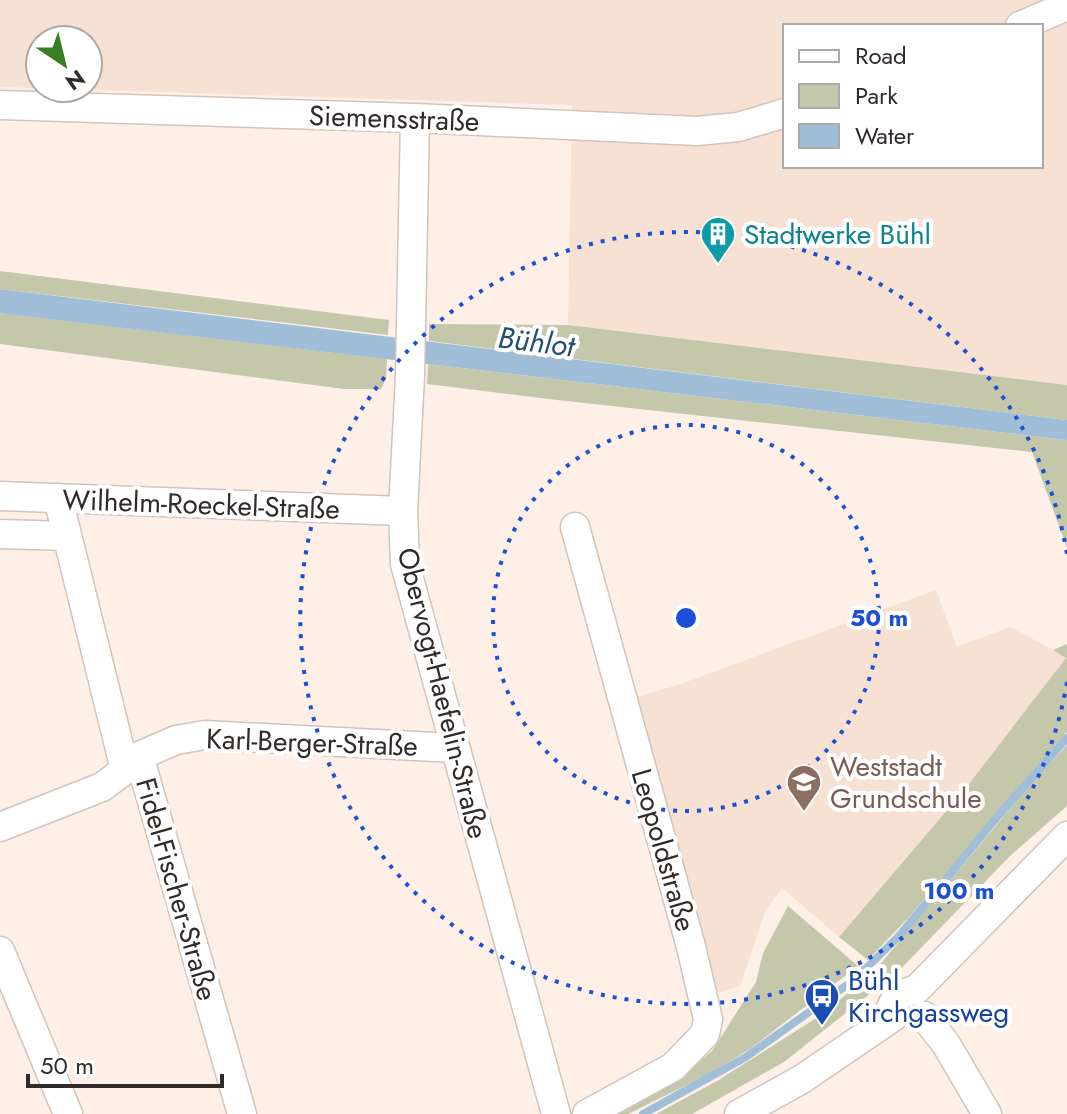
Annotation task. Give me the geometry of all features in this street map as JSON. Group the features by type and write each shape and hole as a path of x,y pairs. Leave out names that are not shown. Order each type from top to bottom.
{"street":[{"path":"1025,24 1067,6"},
{"name":"Siemensstraße","path":"0,105 415,118 697,131 738,127 783,114"},
{"name":"Obervogt-Haefelin-Straße","path":"415,118 410,376 403,511 405,564 556,1114"},
{"name":"Wilhelm-Roeckel-Straße","path":"0,496 403,511"},
{"name":"Fidel-Fischer-Straße","path":"58,498 132,763 242,1114"},
{"name":"Leopoldstraße","path":"575,527 690,943 708,1019 705,1034 673,1067 587,1114"},
{"name":"Wilhelm-Roeckel-Straße","path":"0,534 67,536"},
{"name":"Karl-Berger-Straße","path":"0,827 102,787 132,763 176,740 205,735 454,748"},
{"path":"920,1003 1067,836"},
{"path":"0,951 68,1114"},
{"path":"739,1114 802,1079 893,1017 893,1001 904,993 920,1003 987,1114"}],"shaded area":[{"path":"0,0 1067,0 1067,385 568,325 572,105 104,90 104,24 24,24 24,88 0,87"},
{"name":"Weststadt Grundschule","path":"936,590 957,647 1010,627 1067,657 965,789 839,937 782,888 765,911 740,986 712,995 629,699 678,685"}],"green space":[{"path":"0,271 389,320 388,335 0,289"},
{"path":"0,313 387,359 386,379 381,389 344,389 0,344"},
{"path":"429,324 568,325 1067,385 1067,420 429,341"},
{"path":"428,364 1067,440 1067,548 1032,452 427,384"},
{"path":"1067,644 1067,732 908,918 868,960 839,937 965,789 1066,658 1053,650"},
{"path":"1067,745 1067,806 1011,855 889,981 877,968 1028,787"},
{"path":"788,906 858,966 750,1049 705,1076 628,1114 612,1114 694,1066 712,1051 756,982 763,953"},
{"path":"870,975 881,985 784,1062 692,1114 656,1114 717,1081 821,1015"}],"water":[{"path":"0,289 1067,420 1067,440 6,314 0,313"}],"waterway":[{"path":"643,1114 746,1057 854,980 899,936 1067,738"}],"place":[{"name":"Stadtwerke Bühl","path":"718,265"},
{"name":"Weststadt Grundschule","path":"804,813"},
{"name":"Bühl Kirchgassweg","path":"822,1027"}],"water label":[{"name":"Bühlot","path":"536,342"}]}
